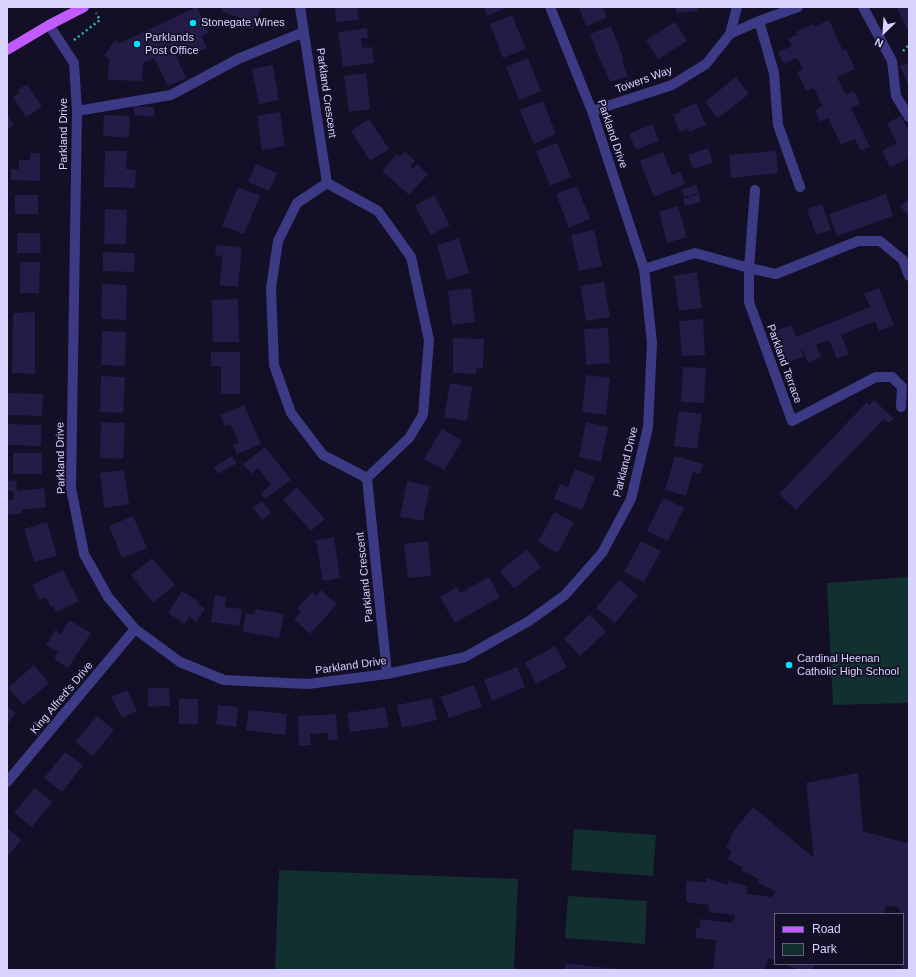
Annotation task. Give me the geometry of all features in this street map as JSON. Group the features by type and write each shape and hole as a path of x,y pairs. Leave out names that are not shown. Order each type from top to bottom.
{"main road":[{"path":"7,50 49,25 84,7"}],"street":[{"name":"Parkland Crescent","path":"300,7 327,183"},
{"name":"Parkland Drive","path":"49,25 74,63 77,111 71,488 84,554 108,597 135,629 180,662 224,680 308,684 387,674 465,657 528,621 565,595 602,553 631,500 648,427 652,343 644,269 592,111 550,7"},
{"name":"Towers Way","path":"592,111 672,85 706,64 730,34 737,7"},
{"path":"730,34 758,21 798,7"},
{"path":"863,7 892,61 896,96 909,117"},
{"path":"758,21 774,73 778,125 800,187"},
{"path":"77,111 171,95 238,59 304,32"},
{"path":"327,183 378,211 411,256 429,340 423,415 409,438 367,478 323,455 291,413 274,365 271,288 278,241 297,203 327,183"},
{"name":"Parkland Terrace","path":"755,190 749,268 749,302 792,421 876,377 892,377 902,386 901,407"},
{"path":"644,269 695,253 776,274 858,241 880,241 902,260 909,276"},
{"name":"Parkland Crescent","path":"367,478 387,674"},
{"name":"King Alfred's Drive","path":"7,782 135,629"}],"path":[{"path":"64,47 100,20 92,7"}],"green space":[{"path":"909,577 909,703 833,705 827,583"},
{"path":"574,829 656,835 653,876 571,870"},
{"path":"279,870 518,879 514,970 275,970"},
{"path":"568,896 647,901 645,944 565,938"}],"building":[{"path":"197,7 209,33 201,36 207,48 189,56 184,44 173,49 186,78 168,86 154,58 143,63 142,81 108,80 109,59 104,56 115,40 120,43"},
{"path":"223,7 261,7 253,30 246,27 248,21 221,11"},
{"path":"335,7 357,7 359,20 336,22"},
{"path":"484,7 508,7 487,16"},
{"path":"579,7 603,7 607,18 586,26"},
{"path":"675,7 698,7 699,11 676,13"},
{"path":"909,7 909,28 907,29 897,9"},
{"path":"512,15 526,49 503,58 490,24"},
{"path":"829,20 843,51 846,49 855,69 837,77 846,95 854,91 860,104 851,108 870,147 861,151 855,139 841,145 828,118 820,122 815,110 822,106 814,88 806,91 797,72 803,69 797,58 784,64 778,52 792,46 788,39 798,34 796,32 813,24 814,27"},
{"path":"675,22 687,41 658,59 646,40"},
{"path":"611,26 624,60 622,61 628,76 610,82 590,34"},
{"path":"367,28 368,38 361,38 362,47 372,47 374,63 343,67 338,32"},
{"path":"528,58 541,91 519,100 506,67"},
{"path":"909,62 909,87 900,66"},
{"path":"273,65 279,100 259,104 252,69"},
{"path":"366,73 370,109 349,112 344,76"},
{"path":"736,77 749,94 718,118 705,102"},
{"path":"27,84 42,107 26,117 13,97 20,93 18,90"},
{"path":"543,101 556,134 534,144 520,110"},
{"path":"696,103 706,125 689,132 688,128 680,132 673,115"},
{"path":"134,106 154,107 154,117 134,115"},
{"path":"280,112 285,146 262,150 257,116"},
{"path":"7,113 14,125 7,129"},
{"path":"104,115 130,116 129,138 103,136"},
{"path":"901,116 909,133 909,158 890,167 882,151 897,143 887,123"},
{"path":"369,119 389,149 370,161 351,131"},
{"path":"652,124 659,141 636,150 629,134"},
{"path":"557,143 571,177 550,186 536,151"},
{"path":"708,148 713,163 693,169 688,155"},
{"path":"105,151 127,151 126,169 136,170 135,188 104,187"},
{"path":"405,151 415,161 410,166 413,169 417,164 428,174 409,195 382,171 397,154 400,157"},
{"path":"776,151 778,173 731,178 729,155"},
{"path":"663,152 672,175 680,171 685,184 654,197 640,161"},
{"path":"30,153 40,153 40,181 11,180 11,169 19,169 19,160 30,160"},
{"path":"256,164 277,173 269,191 248,182"},
{"path":"697,185 699,193 684,197 682,189"},
{"path":"577,186 590,219 569,228 556,194"},
{"path":"238,187 260,196 244,234 222,226"},
{"path":"699,194 701,202 685,206 683,199"},
{"path":"886,194 893,216 837,236 829,214"},
{"path":"15,195 38,195 38,214 15,214"},
{"path":"434,195 450,225 431,235 415,206"},
{"path":"909,199 909,217 900,206"},
{"path":"822,204 831,230 816,235 807,209"},
{"path":"678,206 687,237 667,243 659,212"},
{"path":"105,209 127,210 126,244 104,244"},
{"path":"594,230 602,266 579,271 571,235"},
{"path":"17,233 40,233 41,253 17,253"},
{"path":"459,238 469,273 447,280 437,245"},
{"path":"216,245 242,247 238,287 220,285 222,256 215,255"},
{"path":"103,252 135,253 134,272 103,271"},
{"path":"20,262 40,262 39,293 20,293"},
{"path":"697,272 702,308 679,311 674,276"},
{"path":"604,282 610,317 586,321 580,286"},
{"path":"102,284 127,285 126,320 101,319"},
{"path":"471,288 475,322 452,325 448,291"},
{"path":"879,288 894,325 879,331 875,321 841,335 849,354 837,359 829,340 816,345 821,357 808,363 803,350 801,351 804,356 787,363 774,331 791,325 796,337 870,307 864,294"},
{"path":"238,299 239,342 213,342 212,300"},
{"path":"35,312 35,374 12,373 13,313"},
{"path":"703,319 705,355 682,356 679,321"},
{"path":"608,328 610,363 586,365 584,329"},
{"path":"102,331 126,332 125,366 101,365"},
{"path":"453,338 484,339 483,369 476,368 476,374 453,373"},
{"path":"211,352 240,352 240,394 221,394 221,366 211,366"},
{"path":"683,367 706,368 704,403 681,402"},
{"path":"586,375 610,378 606,415 582,412"},
{"path":"101,376 125,377 123,413 100,412"},
{"path":"450,383 472,387 467,421 444,417"},
{"path":"7,393 43,394 42,416 7,415"},
{"path":"874,400 894,419 889,423 884,419 796,510 779,494 867,402 869,405"},
{"path":"244,405 261,444 237,454 233,445 239,442 230,424 225,426 220,415"},
{"path":"679,411 702,414 697,449 674,446"},
{"path":"101,422 125,423 123,459 100,458"},
{"path":"586,422 608,427 601,462 579,457"},
{"path":"7,424 42,425 41,446 7,445"},
{"path":"442,429 462,441 444,470 424,459"},
{"path":"265,447 291,480 265,499 261,493 271,485 258,468 251,474 243,464"},
{"path":"13,453 42,453 42,474 13,474"},
{"path":"232,456 237,463 218,474 214,467"},
{"path":"675,456 703,464 700,474 693,472 686,496 665,490"},
{"path":"575,469 595,477 582,510 554,499 560,484 568,487"},
{"path":"124,470 129,504 104,508 100,473"},
{"path":"16,480 17,491 44,488 46,507 22,510 22,513 7,515 7,500 14,499 13,491 7,491 7,481"},
{"path":"407,481 430,486 423,521 400,517"},
{"path":"297,487 325,519 311,531 283,500"},
{"path":"663,498 684,508 668,541 647,531"},
{"path":"262,501 271,513 262,520 253,508"},
{"path":"554,512 574,522 558,553 538,542"},
{"path":"133,516 147,548 122,558 109,526"},
{"path":"47,522 57,556 34,562 24,529"},
{"path":"334,537 340,578 323,581 316,540"},
{"path":"428,541 431,576 408,578 404,544"},
{"path":"641,541 661,551 644,582 624,572"},
{"path":"527,549 541,567 514,589 500,571"},
{"path":"152,558 175,585 153,603 131,575"},
{"path":"63,570 79,601 56,612 53,606 51,607 46,597 40,600 32,585"},
{"path":"489,577 500,597 455,623 440,597 457,587 460,593"},
{"path":"619,580 638,595 615,623 596,608"},
{"path":"321,590 337,604 310,634 294,619 301,612 297,609 304,601 313,592 316,596"},
{"path":"182,591 199,602 198,604 205,609 196,622 189,617 185,624 168,613"},
{"path":"215,595 226,597 225,607 242,609 239,626 211,622"},
{"path":"256,609 284,614 279,638 243,632 246,613 254,615"},
{"path":"590,614 606,632 580,656 564,639"},
{"path":"69,620 91,633 68,668 54,659 58,652 46,645 55,630 61,634"},
{"path":"555,646 567,667 536,684 525,663"},
{"path":"34,665 49,683 23,705 8,688"},
{"path":"517,667 525,687 492,701 484,680"},
{"path":"474,685 482,707 449,718 441,697"},
{"path":"148,688 169,688 170,706 148,707"},
{"path":"127,690 137,711 122,718 111,697"},
{"path":"432,698 437,720 402,728 397,705"},
{"path":"179,699 198,699 198,724 179,724"},
{"path":"218,705 238,707 236,727 216,724"},
{"path":"7,706 16,713 7,724"},
{"path":"385,707 389,727 350,732 347,713"},
{"path":"249,710 287,714 285,735 246,730"},
{"path":"336,714 338,740 328,740 328,733 310,734 311,745 299,746 298,716"},
{"path":"97,716 114,730 93,756 75,742"},
{"path":"65,752 83,765 62,792 44,778"},
{"path":"858,773 863,831 906,843 909,839 909,970 903,969 901,965 904,965 904,913 901,913 898,907 886,906 884,913 774,913 774,960 769,958 764,970 713,970 716,940 696,938 696,929 700,927 700,919 732,923 733,919 735,920 735,915 709,912 709,905 686,902 686,881 706,882 707,878 728,885 728,881 747,886 747,894 771,897 776,892 757,882 759,879 741,870 743,868 728,859 731,851 726,848 733,832 753,807 814,858 806,783"},
{"path":"35,788 52,802 32,827 14,813"},
{"path":"7,828 21,840 7,857"},
{"path":"565,963 616,969 616,970 565,970"},
{"path":"787,965 814,965 812,970 799,970"}],"place":[{"name":"Stonegate Wines","path":"193,23"},
{"name":"Parklands Post Office","path":"137,44"},
{"name":"Cardinal Heenan Catholic High School","path":"789,665"}]}
